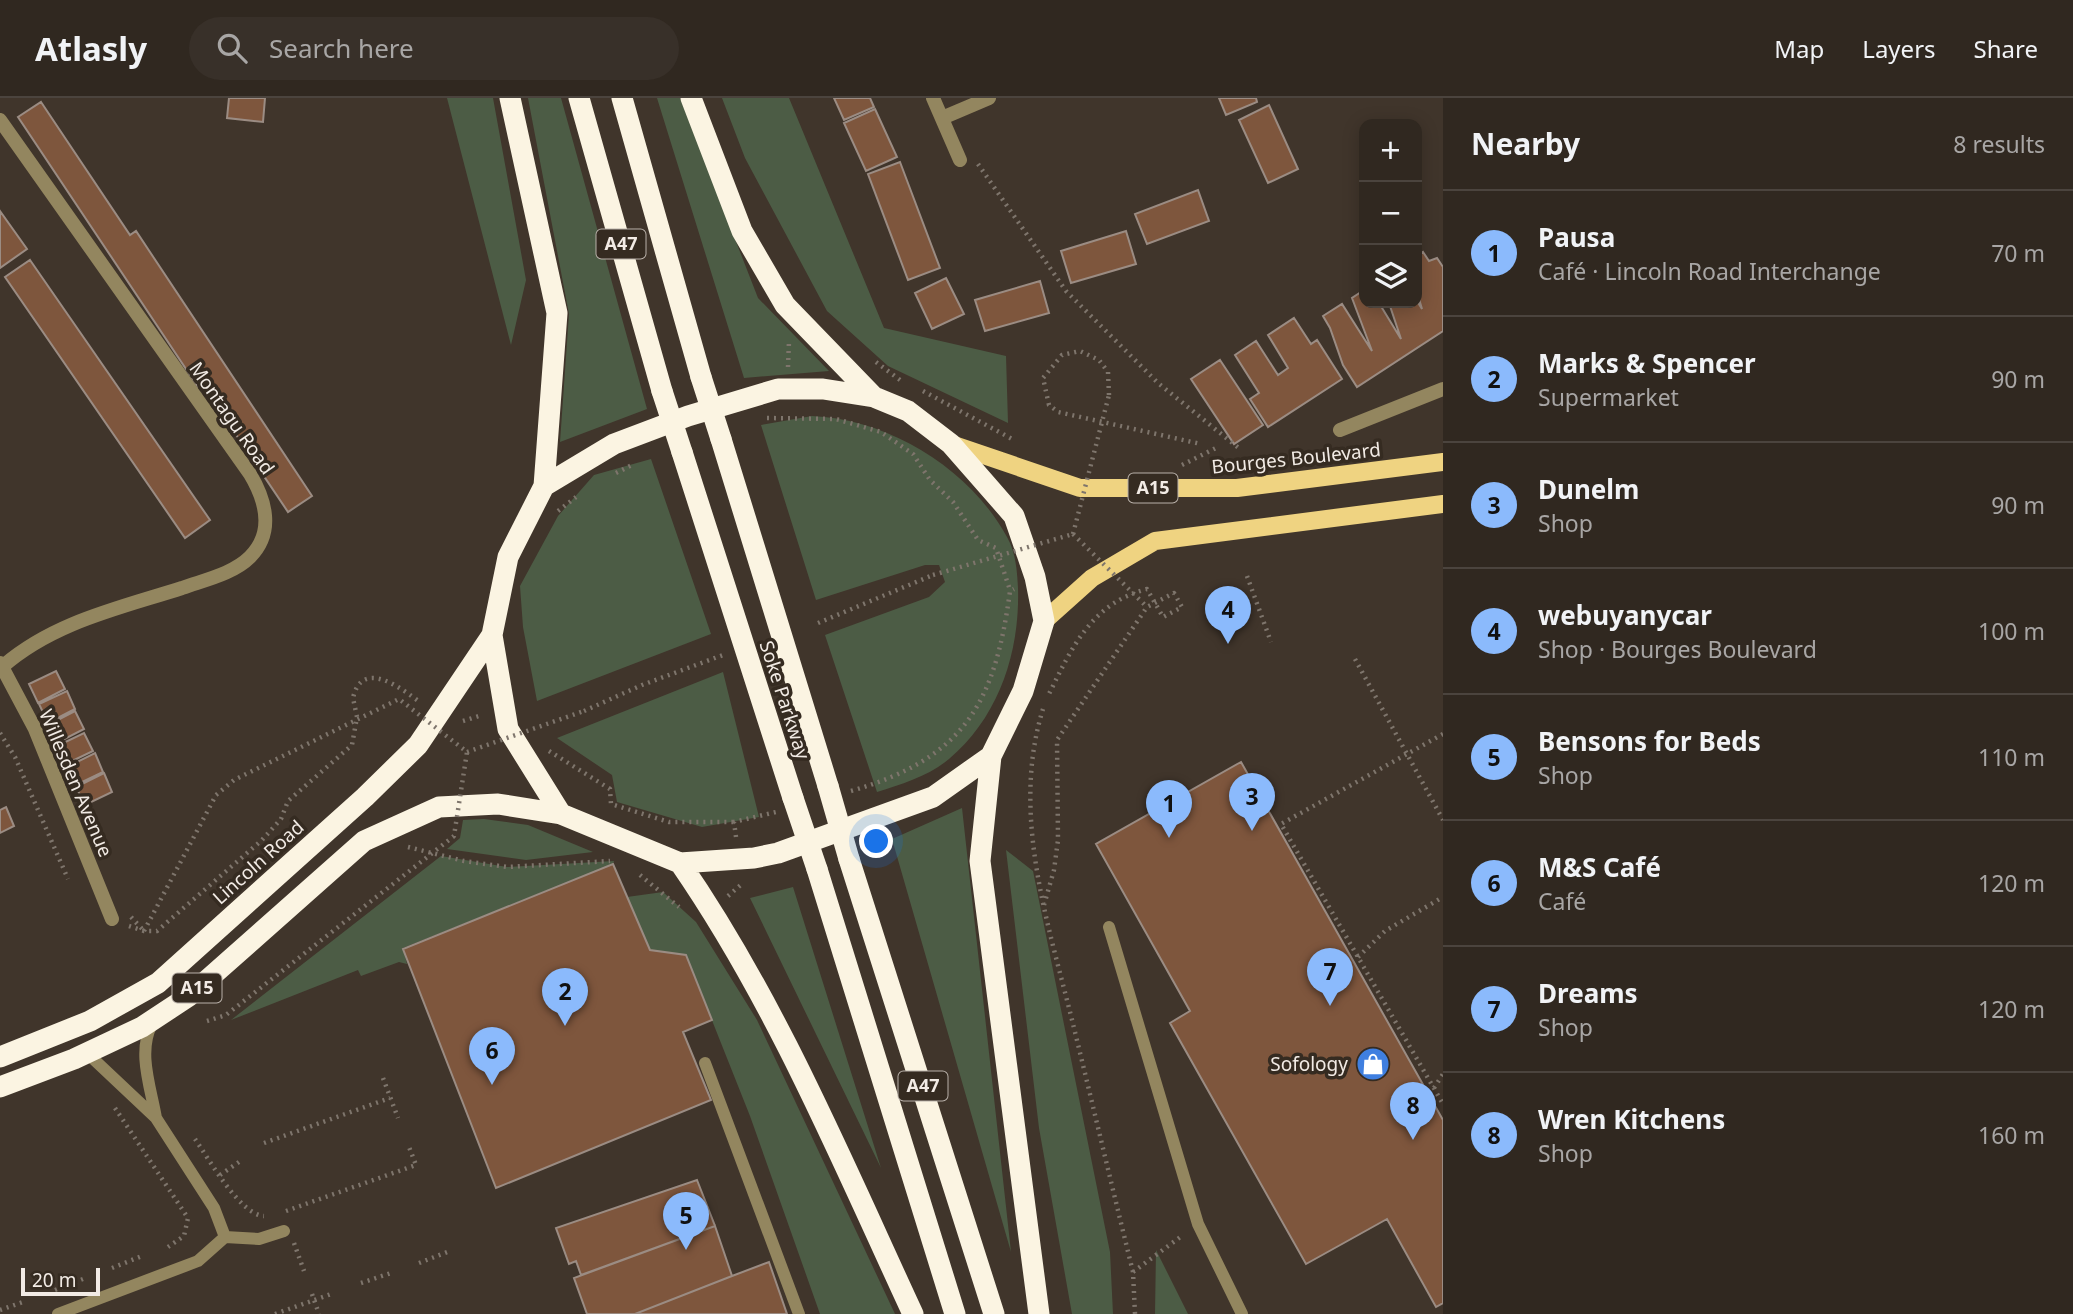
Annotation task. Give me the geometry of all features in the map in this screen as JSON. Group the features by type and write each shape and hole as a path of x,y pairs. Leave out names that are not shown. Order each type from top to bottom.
{"highway":[{"path":"510,98 557,313 544,486 508,557 492,635 508,729 561,814 680,863 738,859 778,853 933,797 991,756"},
{"name":"Soke Parkway","path":"579,98 662,391 788,804 817,869 955,1314"},
{"name":"Soke Parkway","path":"622,98 701,377 837,789 849,859 994,1314"},
{"path":"691,98 742,231 785,305 874,397"},
{"path":"544,486 614,444 688,416 778,389 823,389 874,397 908,411 951,444 1014,516 1035,578 1044,621 1023,691 991,756 980,861 1038,1314"},
{"name":"Lincoln Road","path":"0,1057 90,1021 158,983 365,797 418,745 492,635"},
{"name":"A15","path":"0,1087 87,1053 156,1017 189,996 364,841 439,807 498,804 561,814"},
{"path":"680,863 725,929 824,1124 913,1314"}],"main road":[{"name":"Bourges Boulevard","path":"951,444 1080,488 1237,488 1443,462"},
{"path":"1044,621 1092,578 1155,541 1443,504"}],"street":[{"path":"933,98 960,160"},
{"path":"942,118 989,98"},
{"name":"Montagu Road","path":"0,120 250,474 263,497 265,530 250,556 221,574 52,631 1,665"},
{"path":"1340,430 1443,389"},
{"name":"Willesden Avenue","path":"1,665 35,729 112,919"}],"lane":[{"path":"1109,927 1198,1224 1242,1314"},
{"path":"156,1017 145,1042 144,1055 156,1118"},
{"path":"87,1053 156,1118 214,1208 225,1237"},
{"path":"705,1063 799,1314"},
{"path":"58,1314 198,1261 225,1237 259,1239 284,1231"}],"path":[{"path":"960,160 977,163 1066,292 1158,383 1240,449"},
{"path":"789,389 789,341 802,323"},
{"path":"1073,534 1099,433 1102,421 1109,395 1108,372 1099,360 1080,351 1062,355 1043,379 1049,405 1058,412 1101,423 1114,425 1201,444"},
{"path":"868,356 904,383"},
{"path":"916,388 941,399 1024,446"},
{"path":"760,419 836,419 881,432 913,454 930,480 953,502 978,540 996,548 1010,591 1002,647 975,713 945,747 907,769 837,789"},
{"path":"1171,466 1184,465 1218,447"},
{"path":"607,478 642,460"},
{"path":"1084,464 1097,466"},
{"path":"550,523 558,512 584,490"},
{"path":"818,623 933,575 1073,534"},
{"path":"1073,534 1147,607"},
{"path":"1247,576 1271,642"},
{"path":"1010,591 1035,578"},
{"path":"1044,905 1054,870 1058,840 1057,740 1147,607 1156,602 1165,597 1174,593 1182,607 1163,617 1157,608 1152,599 1147,589 1124,596 1092,620 1070,651 1045,702 1036,732 1030,832 1044,905 1133,1272 1135,1314"},
{"path":"1072,595 1092,620"},
{"path":"467,752 584,711 642,685 723,655"},
{"path":"1355,659 1443,820"},
{"path":"125,910 145,931 157,931 262,840 281,819 288,801 352,745 357,717 353,698 362,680 372,676 392,683 452,725 515,705 521,723 532,740"},
{"path":"145,931 216,795 234,780 400,699 467,752"},
{"path":"0,733 15,757 68,879"},
{"path":"1443,734 1281,824 1443,1104"},
{"path":"544,750 560,756 576,770 610,789 611,804 669,822 734,822 788,804"},
{"path":"207,1021 226,1015 454,836 467,752"},
{"path":"636,873 648,879 696,922 743,883 734,822"},
{"path":"405,845 464,861 507,867 614,861"},
{"path":"1358,957 1385,930 1443,897"},
{"path":"1434,1088 1443,1074"},
{"path":"383,1078 398,1118"},
{"path":"264,1143 390,1098"},
{"path":"109,1100 188,1217 184,1236 168,1247"},
{"path":"190,1131 220,1175 251,1213 271,1216"},
{"path":"281,1213 416,1165 409,1147"},
{"path":"220,1175 239,1162"},
{"path":"1133,1272 1198,1224"},
{"path":"294,1243 304,1271"},
{"path":"419,1263 450,1251"},
{"path":"112,1268 142,1256"},
{"path":"360,1283 394,1272"},
{"path":"55,1290 83,1279"},
{"path":"275,1314 313,1297 334,1293"},
{"path":"313,1297 319,1314"},
{"path":"0,1310 26,1301"}],"green space":[{"path":"447,98 493,98 526,280 511,345"},
{"path":"528,98 561,98 647,409 560,442 569,314"},
{"path":"657,98 680,98 758,298 829,371 744,378"},
{"path":"722,98 789,98 884,328 1006,356 1008,423 888,366 827,311 745,158"},
{"path":"812,416 841,419 870,427 925,452 972,490 991,512 1010,543 1015,562 1018,612 1015,636 1003,682 981,724 941,765 915,779 877,792 825,635 929,597 945,582 939,565 925,565 816,600 761,425"},
{"path":"651,459 711,634 537,701 523,627 520,586 558,516 594,475"},
{"path":"723,672 759,817 702,827 617,802 612,775 557,738"},
{"path":"962,808 1011,1252 892,839"},
{"path":"484,819 528,825 593,852 526,860 447,849 460,838 463,820"},
{"path":"1006,850 1033,871 1110,1252 1113,1314 1072,1314 1039,1128"},
{"path":"441,856 507,867 614,861 613,864 403,948 407,964 399,962 361,976 358,970 231,1020"},
{"path":"793,887 881,1168 750,898"},
{"path":"663,892 696,922 757,1020 895,1314 820,1314 750,1116 686,955 650,950 627,897"},
{"path":"1156,1250 1188,1314 1155,1314"}],"building":[{"path":"229,98 265,98 263,122 227,118"},
{"path":"834,98 870,98 874,107 844,120"},
{"path":"1219,98 1256,98 1257,102 1226,115"},
{"path":"41,102 130,235 136,231 312,496 288,512 202,384 198,387 18,117"},
{"path":"1269,105 1298,169 1268,183 1239,120"},
{"path":"875,109 897,157 866,171 844,123"},
{"path":"900,162 940,268 908,280 868,174"},
{"path":"1198,190 1209,221 1147,244 1135,214"},
{"path":"0,211 27,249 0,268"},
{"path":"1126,231 1136,264 1071,283 1061,251"},
{"path":"1422,253 1429,261 1437,258 1443,267 1443,331 1357,387 1343,365 1323,316 1342,304 1372,351 1352,298 1359,293 1359,308 1382,308 1401,339 1391,308 1422,309"},
{"path":"30,260 210,520 185,538 5,277"},
{"path":"946,278 964,314 932,329 915,293"},
{"path":"1040,281 1049,313 985,331 975,300"},
{"path":"1294,318 1311,344 1317,340 1342,379 1268,427 1250,399 1259,393 1235,355 1256,341 1278,375 1288,368 1268,335"},
{"path":"1220,360 1263,425 1234,444 1191,379"},
{"path":"56,671 65,689 38,703 29,684"},
{"path":"67,691 75,709 48,723 39,704"},
{"path":"75,711 84,729 57,743 48,725"},
{"path":"84,733 93,751 66,764 57,746"},
{"path":"95,753 103,772 76,785 67,767"},
{"path":"1241,762 1443,1120 1443,1303 1436,1307 1387,1219 1306,1264 1170,1023 1190,1011 1096,844"},
{"path":"104,773 112,792 85,805 76,787"},
{"path":"6,807 14,826 0,833 0,810"},
{"path":"613,864 650,950 686,955 712,1020 683,1032 711,1100 496,1188 403,949"},
{"path":"697,1180 715,1226 581,1275 576,1261 569,1264 556,1228"},
{"path":"715,1226 732,1276 635,1314 587,1314 574,1278"},
{"path":"769,1262 787,1314 635,1314 732,1276"}],"place":[{"name":"webuyanycar","path":"1228,644"},
{"name":"Dunelm","path":"1252,831"},
{"name":"Pausa","path":"1169,838"},
{"name":"Dreams","path":"1330,1006"},
{"name":"Marks & Spencer","path":"565,1026"},
{"name":"Sofology","path":"1373,1064"},
{"name":"M&S Café","path":"492,1085"},
{"name":"Wren Kitchens","path":"1413,1140"},
{"name":"Bensons for Beds","path":"686,1250"}]}
